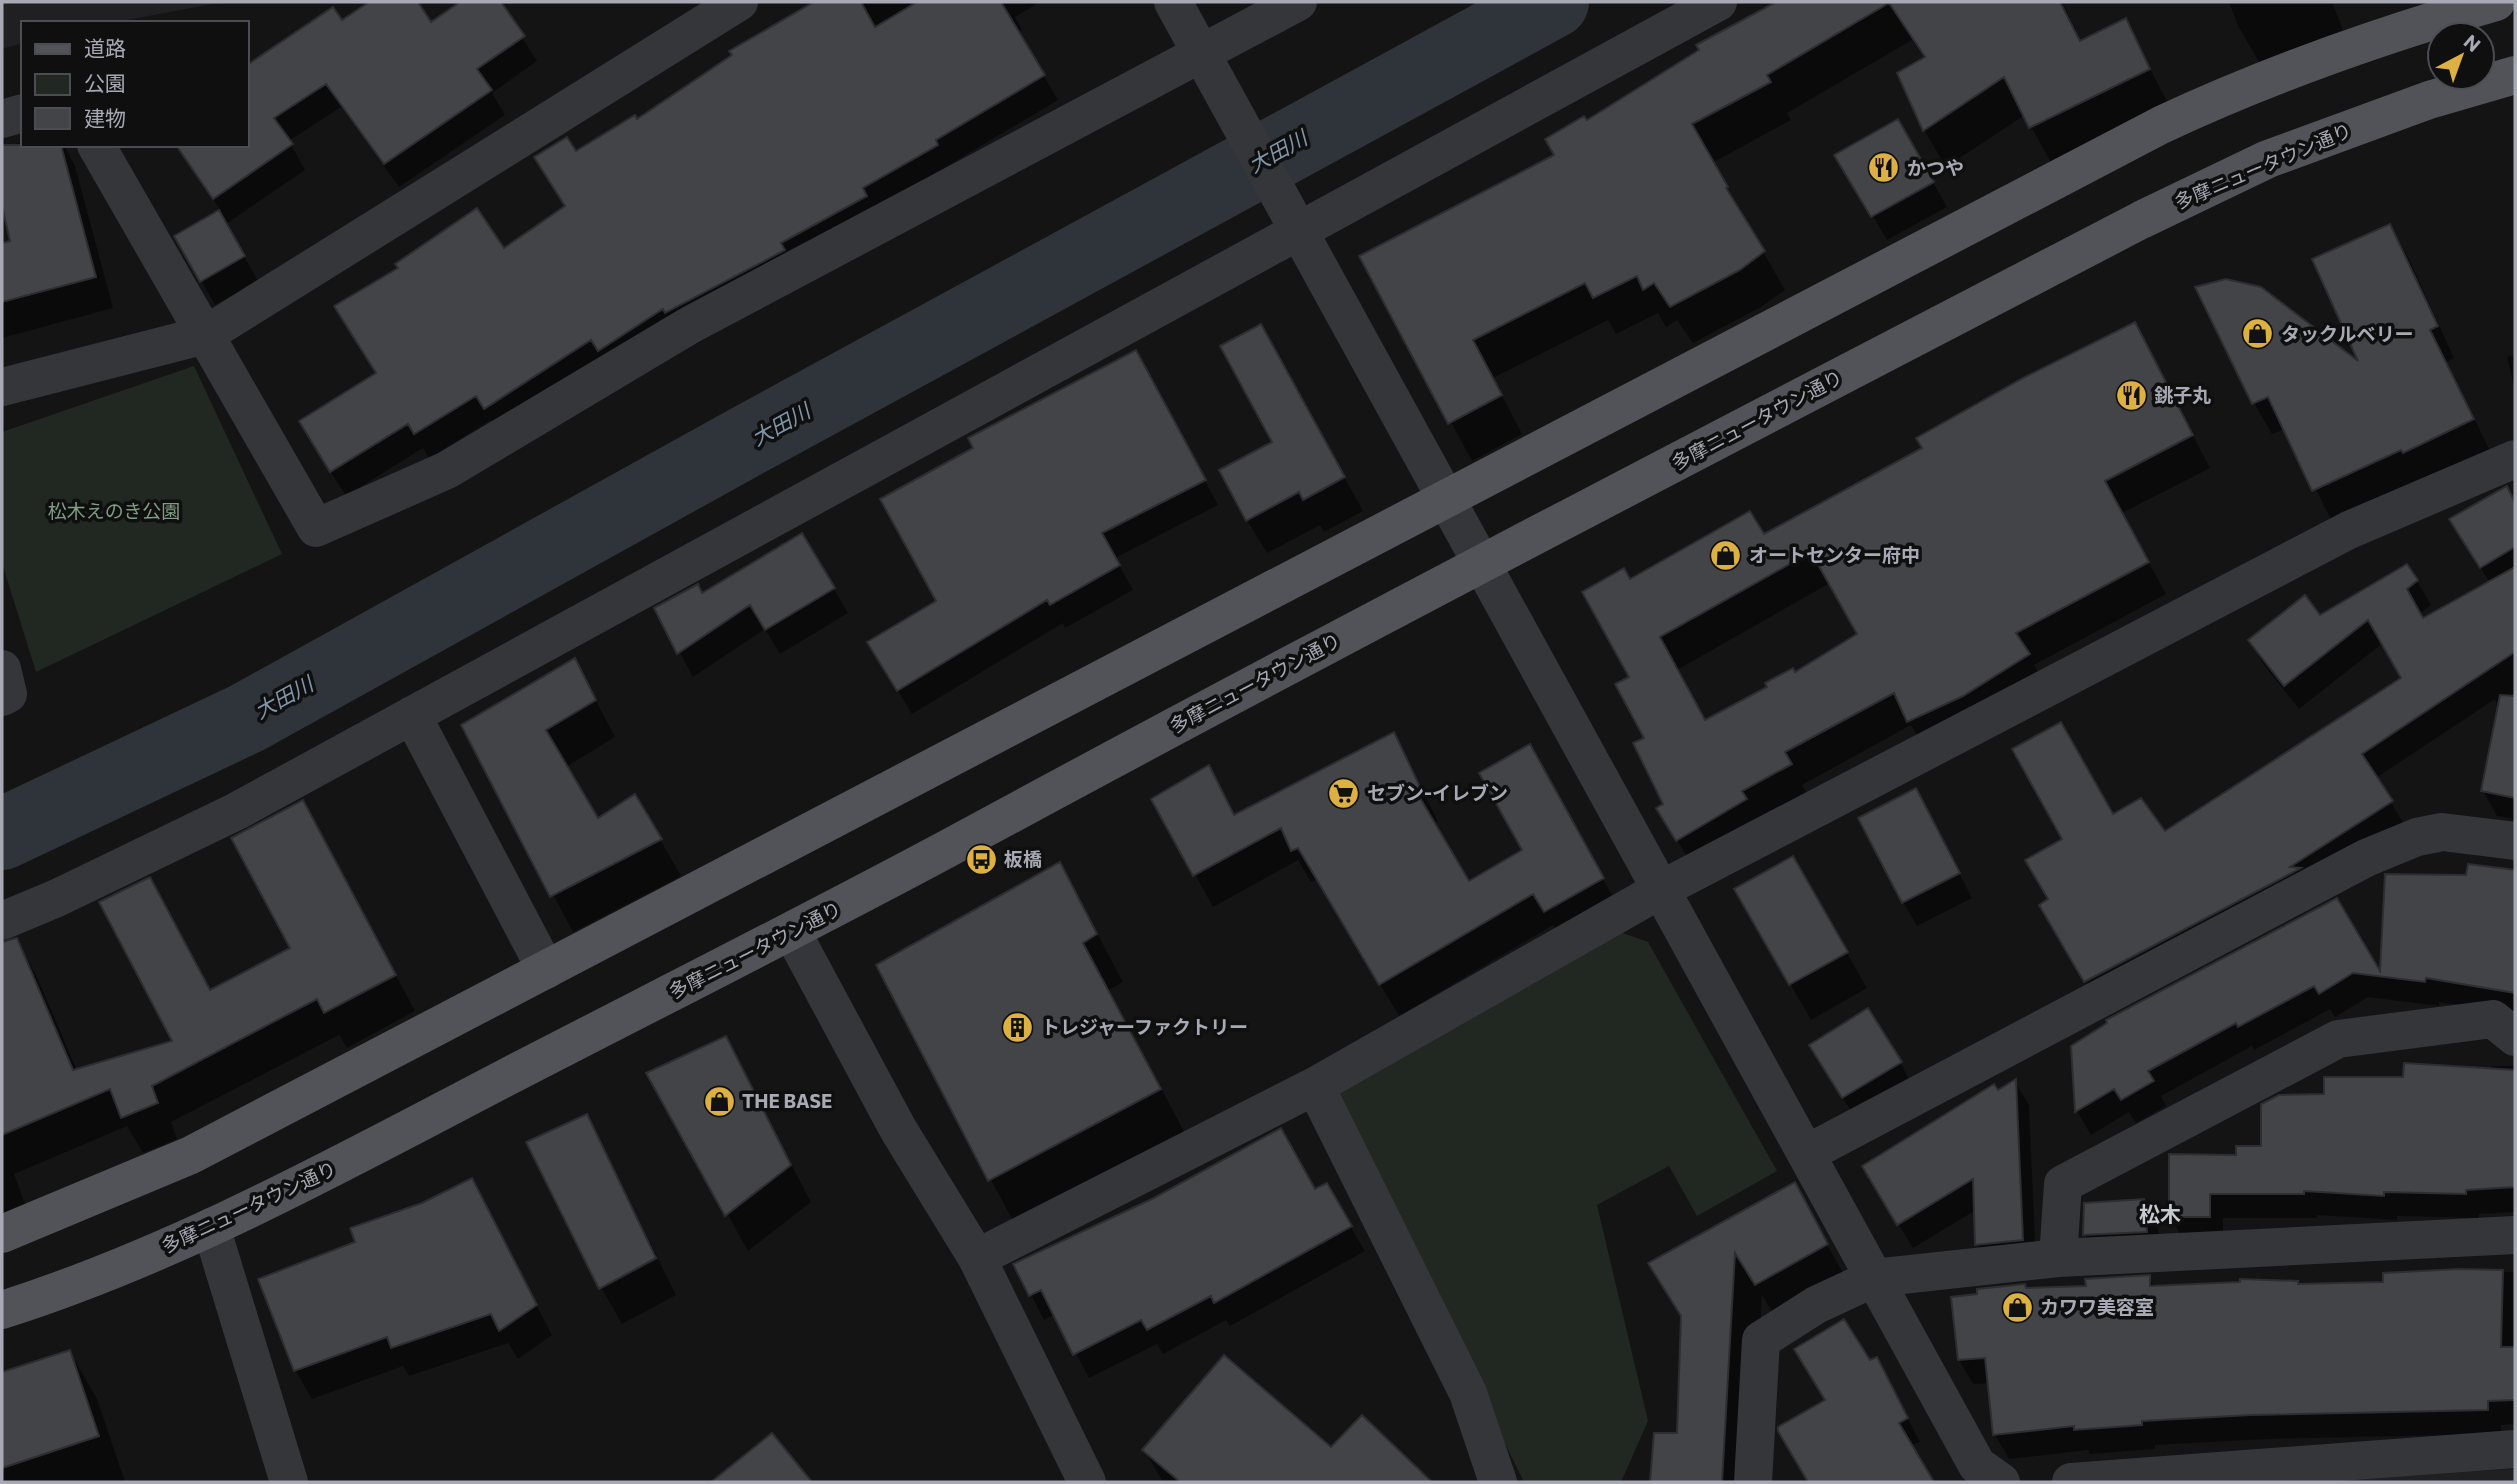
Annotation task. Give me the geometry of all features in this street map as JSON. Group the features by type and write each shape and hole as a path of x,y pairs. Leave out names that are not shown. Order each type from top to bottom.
{"main road":[{"path":"2,1234 191,1155 2161,125 2246,85 2334,52 2496,2"},
{"name":"多摩ニュータウン通り","path":"2,1310 43,1297 211,1227 792,932 1481,564 2141,220 2257,165 2429,100 2515,75"}],"street":[{"path":"2,387 205,335 739,2"},
{"path":"1173,2 1977,1465 2001,1482"},
{"path":"97,147 316,528 447,470 690,325 1298,2"},
{"path":"2,921 237,811 412,715 1291,213 1718,2"},
{"path":"2,119 21,114"},
{"path":"977,1258 1315,1086 1660,890 2349,530 2515,459"},
{"path":"2,669 8,694 2,697"},
{"path":"412,715 546,970"},
{"path":"1806,1154 2366,859 2417,837 2442,832 2515,841"},
{"path":"792,932 898,1129 977,1258 1087,1482"},
{"path":"2058,1258 2063,1184 2338,1039 2493,1019 2515,1037"},
{"path":"1315,1086 1468,1393 1498,1482"},
{"path":"211,1227 289,1482"},
{"path":"1753,1482 1761,1340 1816,1306 1874,1278 2058,1258 2515,1235"},
{"path":"2071,1482 2515,1449"}],"shaded area":[{"path":"2,2 223,2 123,21 21,21 21,44 2,49"},
{"path":"2515,1469 2515,1482 2290,1482 2353,1476"}],"green space":[{"name":"松木えのき公園","path":"194,366 282,554 36,672 2,563 2,432"},
{"path":"1620,932 1648,942 1777,1171 1697,1216 1669,1166 1597,1205 1648,1421 1621,1482 1524,1482 1332,1093"}],"building":[{"path":"369,2 418,2 431,22 460,2 501,2 525,36 477,69 492,90 384,164 326,84 274,118 293,144 213,199 177,147 248,147 248,64 333,7 342,20"},
{"path":"814,2 861,2 875,27 917,2 1001,2 1045,75 936,140 938,145 863,188 867,196 781,243 785,250 665,313 663,309 598,351 591,340 484,409 476,396 414,434 408,424 330,472 299,421 376,373 334,306 398,268 395,264 477,208 504,248 565,206 534,157 567,137 576,151 635,115 637,119 732,55 729,51"},
{"path":"1776,2 2060,2 2080,41 2126,18 2150,69 2029,128 2004,77 1923,131 1897,73 1925,57 1889,3 1767,75 1771,82 1692,124 1728,187 1726,188 1765,251 1740,270 1670,307 1654,283 1643,290 1637,276 1593,298 1585,283 1473,340 1502,395 1448,424 1359,256 1554,155 1545,139 1584,116 1587,120 1699,50 1696,45"},
{"name":"かつや","path":"1898,119 1934,182 1871,217 1834,155"},
{"path":"2,145 62,147 96,277 2,302 2,243 10,241 2,206"},
{"path":"219,210 245,256 200,282 174,236"},
{"path":"2390,224 2438,326 2430,330 2474,419 2403,453 2401,450 2312,491 2268,397 2252,404 2195,287 2226,279 2261,287 2358,361 2312,259"},
{"path":"2135,322 2193,435 2105,481 2149,562 2016,633 2030,654 1963,696 1907,722 1894,693 1785,752 1792,764 1742,791 1747,799 1676,841 1656,808 1663,804 1633,743 1644,738 1615,684 1629,677 1582,592 1624,568 1630,579 1750,511 1764,534 1922,448 1916,438 2025,377","holes":["1811,552 1857,634 1795,672 1793,668 1765,683 1767,687 1705,720 1660,637"]},
{"path":"1261,324 1345,477 1303,500 1299,492 1246,521 1219,470 1272,442 1220,346"},
{"path":"1136,350 1206,480 1102,533 1120,565 1050,605 1047,600 897,691 867,642 936,601 880,499 973,448 968,438"},
{"path":"2507,486 2515,503 2515,547 2480,568 2449,519"},
{"path":"802,533 835,588 765,630 750,605 677,654 654,608 698,584 702,593"},
{"path":"2407,564 2418,580 2407,589 2423,618 2515,567 2515,652 2362,754 2393,801 2290,867 2301,868 2084,982 2039,905 2048,899 2025,860 2062,839 2012,749 2061,722 2113,814 2141,798 2165,831 2401,678 2368,620 2284,686 2248,640 2305,595 2320,615"},
{"path":"575,658 596,700 546,730 598,818 635,794 662,839 550,897 461,725"},
{"path":"2500,695 2515,696 2515,798 2481,791"},
{"path":"1394,732 1421,789 1416,791 1469,881 1522,850 1479,773 1530,744 1604,878 1544,912 1533,894 1379,985 1298,848 1291,851 1281,828 1193,876 1151,799 1209,765 1234,815"},
{"path":"1916,788 1960,873 1902,903 1858,818"},
{"path":"303,800 396,975 324,1013 317,999 152,1086 158,1103 121,1118 110,1089 2,1135 2,942 17,938 73,1070 172,1041 99,902 150,877 210,990 290,948 231,838"},
{"path":"1793,856 1848,952 1789,985 1734,889"},
{"name":"トレジャーファクトリー","path":"1060,862 1097,934 1083,943 1161,1089 988,1181 876,965"},
{"path":"2468,864 2515,870 2515,993 2426,978 2425,982 2353,973 2319,994 2314,986 2238,1027 2236,1023 2148,1071 2154,1081 2121,1100 2114,1089 2075,1112 2071,1046 2107,1023 2106,1020 2337,898 2380,971 2385,874 2466,875"},
{"path":"1868,1008 1902,1062 1842,1098 1809,1045"},
{"path":"726,1036 791,1165 725,1216 646,1073"},
{"path":"2404,1063 2515,1070 2515,1187 2466,1190 2466,1194 2384,1192 2384,1196 2304,1191 2304,1194 2210,1194 2210,1217 2169,1217 2169,1154 2236,1155 2236,1146 2261,1146 2261,1104 2279,1095 2324,1094 2324,1077 2403,1077"},
{"path":"2016,1079 2023,1240 1975,1245 1973,1179 1897,1225 1862,1166 1994,1084 1998,1090"},
{"path":"587,1114 656,1258 599,1289 526,1142"},
{"path":"1281,1128 1315,1189 1327,1183 1352,1226 1214,1303 1211,1296 1147,1330 1141,1320 1073,1355 1041,1290 1029,1296 1013,1264 1154,1198"},
{"path":"472,1178 537,1305 499,1331 491,1314 391,1348 387,1337 294,1371 258,1279 355,1242 350,1228 422,1203"},
{"path":"1795,1182 1828,1244 1755,1285 1735,1253 1722,1482 1650,1482 1654,1433 1677,1433 1681,1316 1648,1263"},
{"path":"2144,1199 2147,1232 2083,1235 2084,1203"},
{"path":"2503,1270 2501,1347 2515,1347 2515,1400 2488,1401 2488,1410 2251,1415 2142,1421 2142,1425 2074,1430 2074,1426 1993,1435 1985,1358 1958,1360 1951,1297 1977,1294 1977,1289 2025,1284 2026,1288 2086,1286 2085,1279 2150,1275 2150,1286 2240,1282 2240,1279 2298,1281 2298,1284 2383,1282 2383,1273"},
{"path":"1844,1319 1870,1360 1877,1357 1908,1418 1899,1423 1934,1482 1808,1482 1778,1431 1778,1427 1825,1400 1794,1349"},
{"path":"70,1350 99,1436 2,1468 2,1372"},
{"path":"1224,1355 1331,1447 1362,1415 1432,1482 1180,1482 1142,1450"},
{"path":"772,1433 812,1482 711,1482"}],"waterway":[{"name":"大田川","path":"2,834 247,718 747,441 1553,2"}],"place":[{"name":"かつや","path":"1884,168"},
{"name":"タックルベリー","path":"2258,334"},
{"name":"銚子丸","path":"2131,395"},
{"name":"オートセンター府中","path":"1726,555"},
{"name":"セブン-イレブン","path":"1344,793"},
{"name":"板橋","path":"981,859"},
{"name":"トレジャーファクトリー","path":"1018,1027"},
{"name":"THE BASE","path":"719,1101"},
{"name":"カワワ美容室","path":"2017,1307"}],"district":[{"name":"松木","path":"2160,1215"}]}
